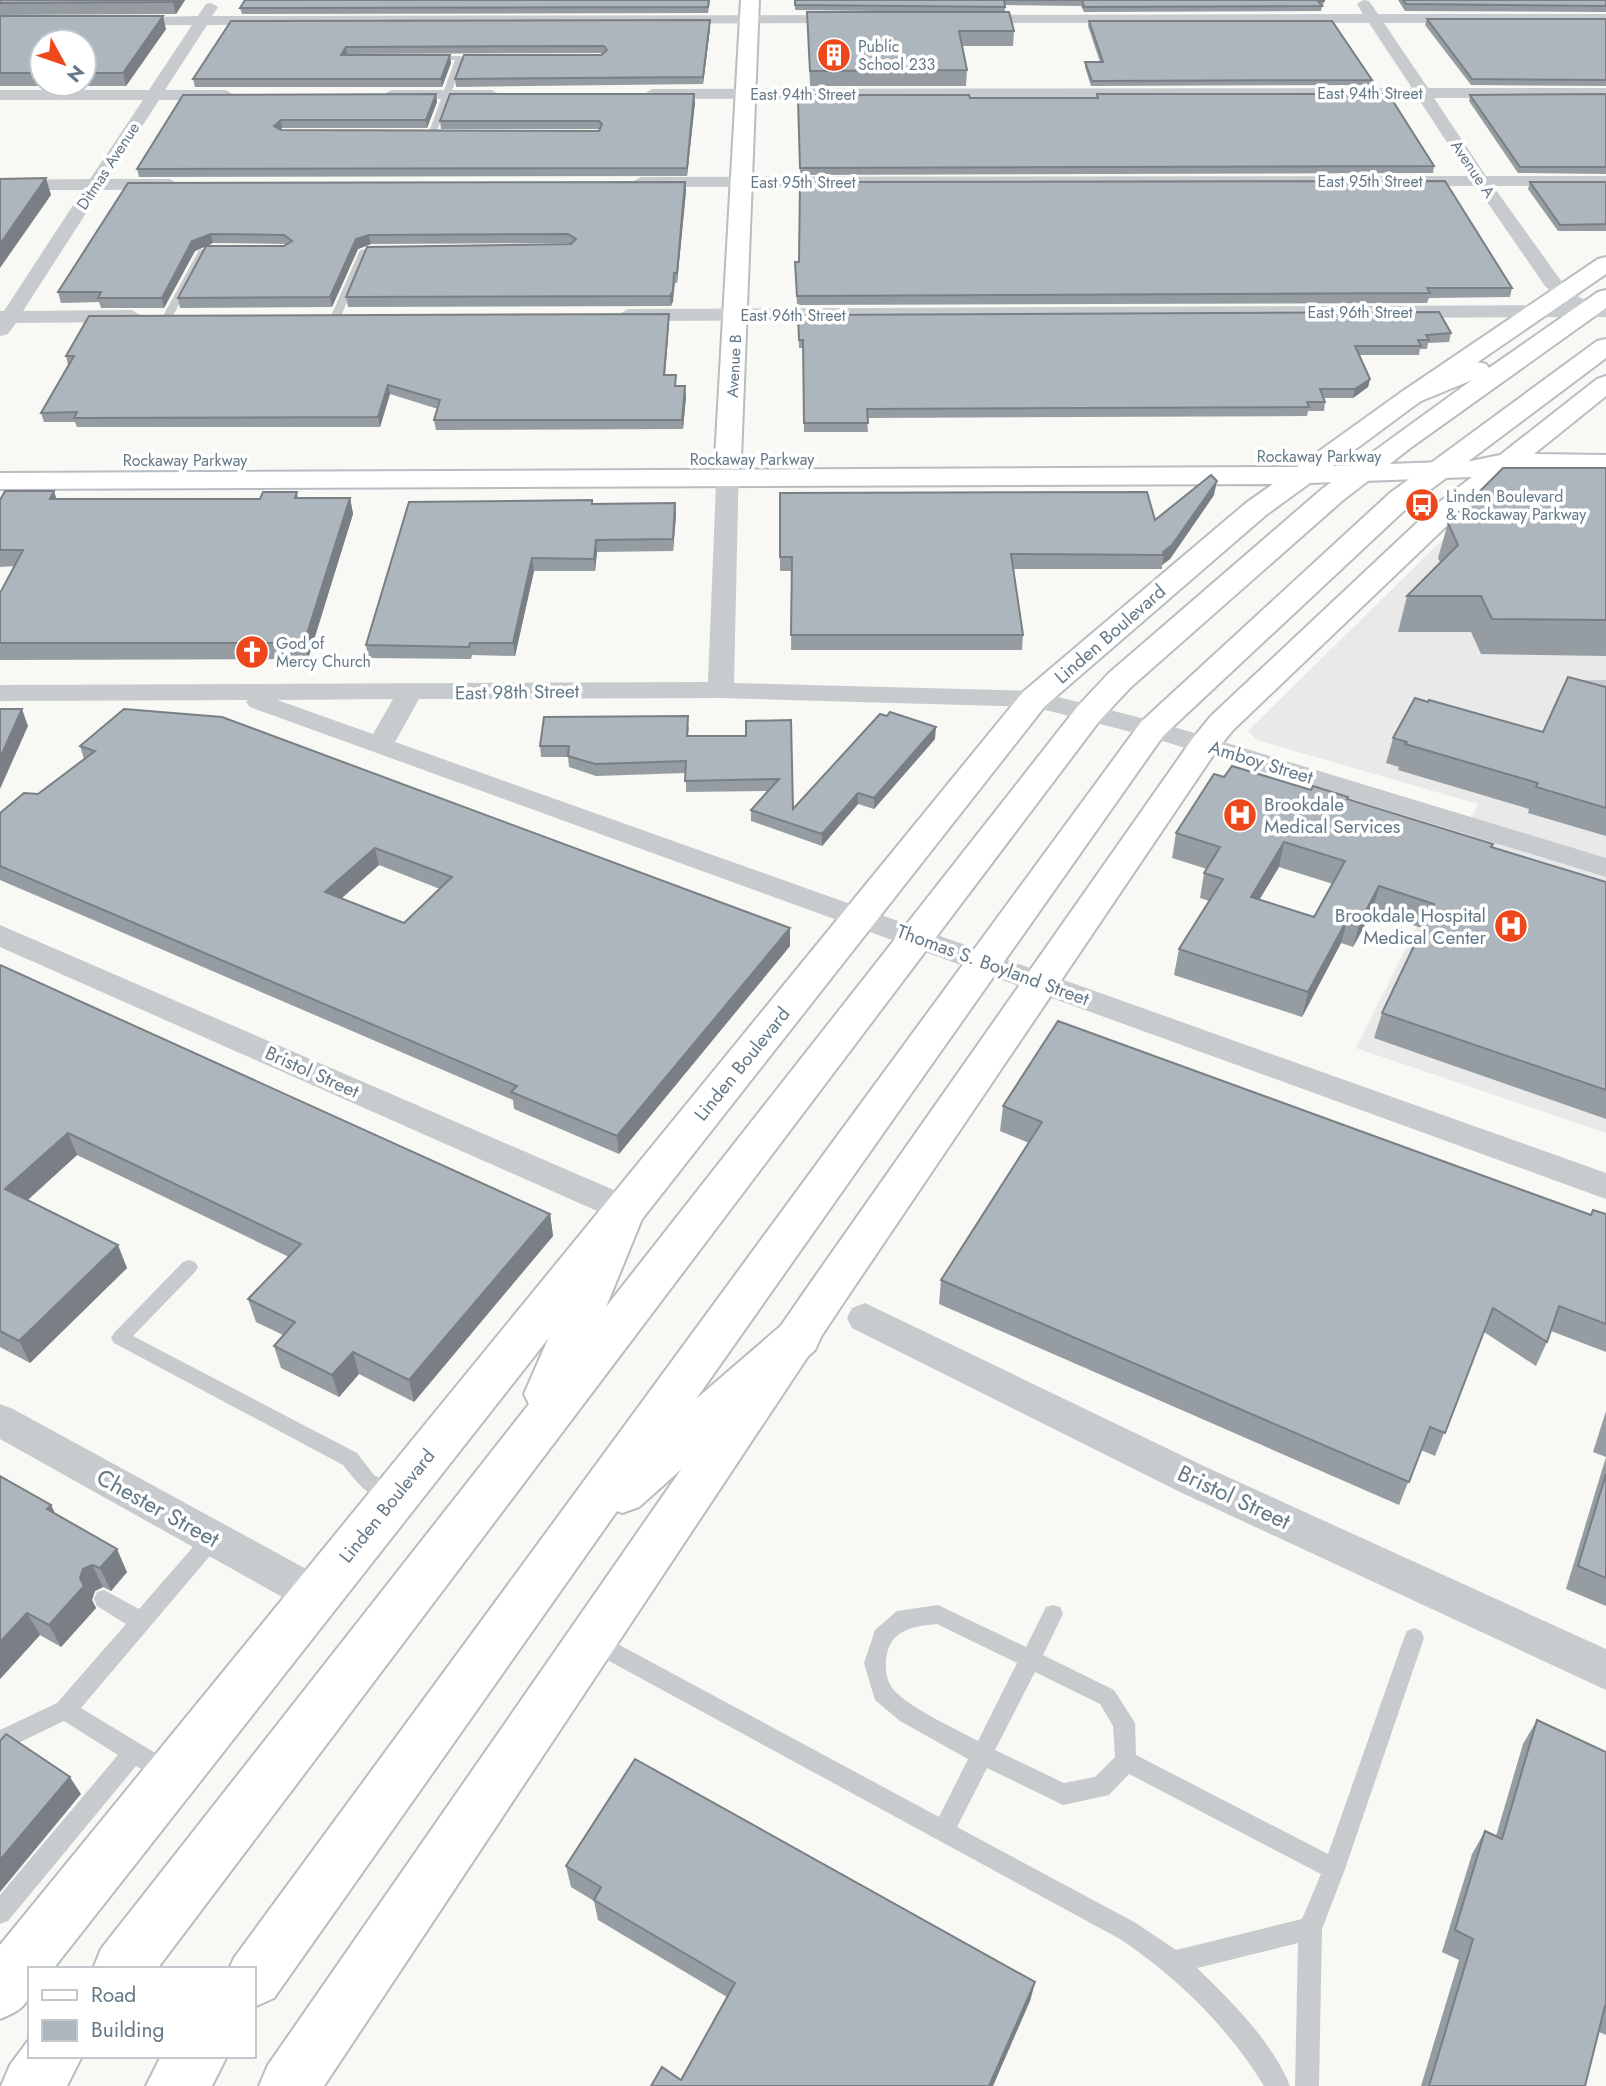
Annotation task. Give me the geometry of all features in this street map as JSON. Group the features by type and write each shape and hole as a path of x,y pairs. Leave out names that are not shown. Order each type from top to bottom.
{"main road":[{"name":"Avenue B","path":"728,468 749,10"},
{"name":"Linden Boulevard","path":"0,1990 1034,699 1256,509 1409,398 1606,264"},
{"path":"123,1967 1089,713 1139,663 1305,517 1383,455 1534,347 1600,306"},
{"path":"256,1975 1152,729 1400,499 1606,346"},
{"path":"1409,398 1534,347"},
{"path":"289,2086 1041,982 1222,723 1448,509 1606,384"},
{"name":"Rockaway Parkway","path":"0,481 1464,453 1504,463 1587,466"},
{"name":"Rockaway Parkway","path":"0,460 1303,475 1471,469 1504,463"},
{"path":"526,1444 625,1209"},
{"path":"573,1535 799,1338"},
{"path":"31,2086 52,2058"},
{"path":"176,2086 197,2058"}],"street":[{"name":"Ditmas Avenue","path":"3,322 216,0"},
{"name":"Avenue A","path":"1362,0 1480,180 1563,294 1600,306"},
{"path":"107,22 749,10 859,19"},
{"path":"955,19 1606,18"},
{"name":"East 94th Street","path":"640,94 1606,93"},
{"path":"0,95 241,95"},
{"path":"377,95 514,95"},
{"name":"East 95th Street","path":"623,182 1606,181"},
{"path":"0,185 192,184"},
{"name":"East 96th Street","path":"611,315 1538,311 1600,306"},
{"path":"3,322 194,316"},
{"path":"310,316 364,316"},
{"name":"Avenue B","path":"721,690 728,468"},
{"name":"East 98th Street","path":"0,693 721,690 1034,699"},
{"path":"380,745 409,693"},
{"name":"Thomas S. Boyland Street","path":"238,694 1606,1186"},
{"name":"Amboy Street","path":"1034,699 1152,729 1606,868"},
{"name":"Bristol Street","path":"0,935 625,1209"},
{"name":"Bristol Street","path":"865,1318 1194,1479 1606,1670"},
{"name":"Chester Street","path":"0,1420 316,1595"}],"lane":[{"path":"422,58 473,58"},
{"path":"432,134 460,58"},
{"path":"405,134 445,134"},
{"path":"168,316 202,252 237,249"},
{"path":"336,316 363,252 397,250"},
{"path":"1584,684 1606,684"},
{"path":"189,1267 120,1338 350,1459 367,1481 395,1496"},
{"path":"0,1745 8,1737 65,1710 213,1538"},
{"path":"104,1599 142,1622"},
{"path":"938,1614 1031,1658 1107,1697 1124,1723 1126,1761 1101,1787 1063,1794 982,1755 908,1714 882,1693 874,1662 882,1637 904,1618 938,1614"},
{"path":"943,1832 1054,1614"},
{"path":"1307,2086 1310,1928 1334,1870 1414,1638"},
{"path":"592,1641 1128,1931 1173,1962 1263,2061 1278,2086"},
{"path":"65,1710 172,1776"},
{"path":"0,1913 56,1837 133,1752"},
{"path":"1126,1761 1334,1870"},
{"path":"1173,1962 1310,1928"}],"shaded area":[{"name":"Brookdale Hospital Medical Center","path":"1491,492 1606,493 1606,1133 1356,1048 1478,804 1257,740 1248,731"}],"building":[{"path":"0,0 175,0 0,3"},
{"path":"245,0 709,0 708,7 240,8"},
{"path":"795,0 1004,0 1005,7 795,5"},
{"path":"1082,0 1324,1 1318,1 1322,6 1084,7"},
{"path":"1403,0 1606,0 1606,6 1406,4"},
{"path":"807,12 1009,12 1014,31 959,31 967,70 810,71"},
{"path":"0,16 163,16 123,73 98,73 98,28 28,28 28,73 0,73"},
{"path":"1427,19 1606,19 1606,80 1472,79"},
{"path":"710,20 703,77 455,79 464,55 601,55 607,50 604,46 346,47 341,55 450,55 441,79 193,79 231,21"},
{"path":"1089,21 1332,21 1372,80 1092,81 1085,62 1103,62"},
{"path":"436,94 426,120 281,120 274,126 281,130 599,131 602,124 599,121 440,121 450,94 694,94 687,168 137,169 183,95"},
{"path":"1097,94 1389,95 1434,166 800,168 798,99 810,99 810,95 1098,98"},
{"path":"1606,94 1606,167 1520,167 1470,95"},
{"path":"46,178 0,244 0,179"},
{"path":"1445,181 1512,288 1427,288 1430,293 797,296 795,262 799,262 800,182"},
{"path":"685,182 677,273 674,273 670,296 346,297 367,247 571,244 576,239 568,234 369,235 356,239 330,297 178,298 206,246 284,246 292,241 284,235 211,234 192,241 162,298 98,298 101,292 58,292 128,183"},
{"path":"1530,182 1606,182 1606,224 1560,225"},
{"path":"1439,312 1451,333 1426,335 1429,340 1418,340 1421,346 1355,346 1370,379 1355,389 1320,389 1325,402 1307,402 1309,407 867,409 868,423 804,423 803,340 799,340 798,315"},
{"path":"669,314 664,375 676,375 675,386 685,386 682,420 434,420 440,400 388,385 378,417 74,418 77,412 41,413 74,356 66,356 89,316"},
{"path":"1503,468 1606,468 1606,620 1492,619 1481,596 1407,596 1458,545 1448,523"},
{"path":"1211,475 1217,481 1172,545 1163,552 1164,555 1011,554 1023,635 791,635 792,557 780,557 780,493 1147,492 1155,520"},
{"path":"5,491 54,491 50,499 260,499 263,492 297,492 295,498 350,498 304,643 0,643 0,593 23,550 0,550 0,500"},
{"path":"592,500 592,504 675,503 673,539 596,540 594,559 532,558 513,643 470,643 469,647 366,645 409,502"},
{"path":"1568,677 1606,687 1606,808 1536,787 1538,783 1405,744 1407,742 1393,738 1415,698 1543,732"},
{"path":"0,709 22,709 0,758"},
{"path":"124,709 222,717 790,928 617,1136 511,1092 517,1086 0,866 0,813 24,793 38,794 95,751 80,746","holes":["375,848 452,877 404,923 325,892"]},
{"path":"890,712 936,727 874,798 858,793 822,834 751,810 779,779 685,781 686,761 595,764 568,756 569,746 540,746 544,717 688,716 687,736 746,736 746,721 791,720 793,809 880,714 887,716"},
{"path":"1232,766 1311,790 1313,786 1493,844 1491,847 1606,882 1606,1090 1382,1013 1434,904 1379,886 1360,922 1348,918 1308,992 1179,949 1223,879 1204,873 1220,847 1176,833 1214,774 1224,777","holes":["1284,842 1345,861 1314,917 1251,897"]},
{"path":"0,965 550,1214 409,1380 353,1352 332,1375 274,1346 295,1322 248,1299 301,1244 68,1133 5,1189 118,1245 19,1341 0,1331"},
{"path":"1058,1021 1591,1215 1593,1210 1606,1214 1606,1324 1559,1306 1547,1342 1493,1308 1445,1433 1430,1427 1409,1482 941,1280 1042,1122 1003,1106"},
{"path":"1606,1474 1606,1578 1578,1566"},
{"path":"0,1476 51,1505 47,1509 117,1549 100,1568 92,1565 83,1569 80,1578 84,1586 49,1625 27,1613 0,1642"},
{"path":"1537,1720 1606,1752 1606,2007 1585,2086 1429,2086 1473,1939 1455,1930 1485,1831 1502,1839"},
{"path":"6,1734 70,1777 0,1860 0,1741"},
{"path":"635,1759 1035,1982 989,2086 651,2086 662,2067 681,2080 735,1983 594,1900 601,1887 566,1866"}],"place":[{"name":"Public School 233","path":"834,55"},
{"name":"Linden Boulevard & Rockaway Parkway","path":"1422,505"},
{"name":"God of Mercy Church","path":"252,652"},
{"name":"Brookdale Medical Services","path":"1240,815"},
{"name":"Brookdale Hospital Medical Center","path":"1511,926"}]}
